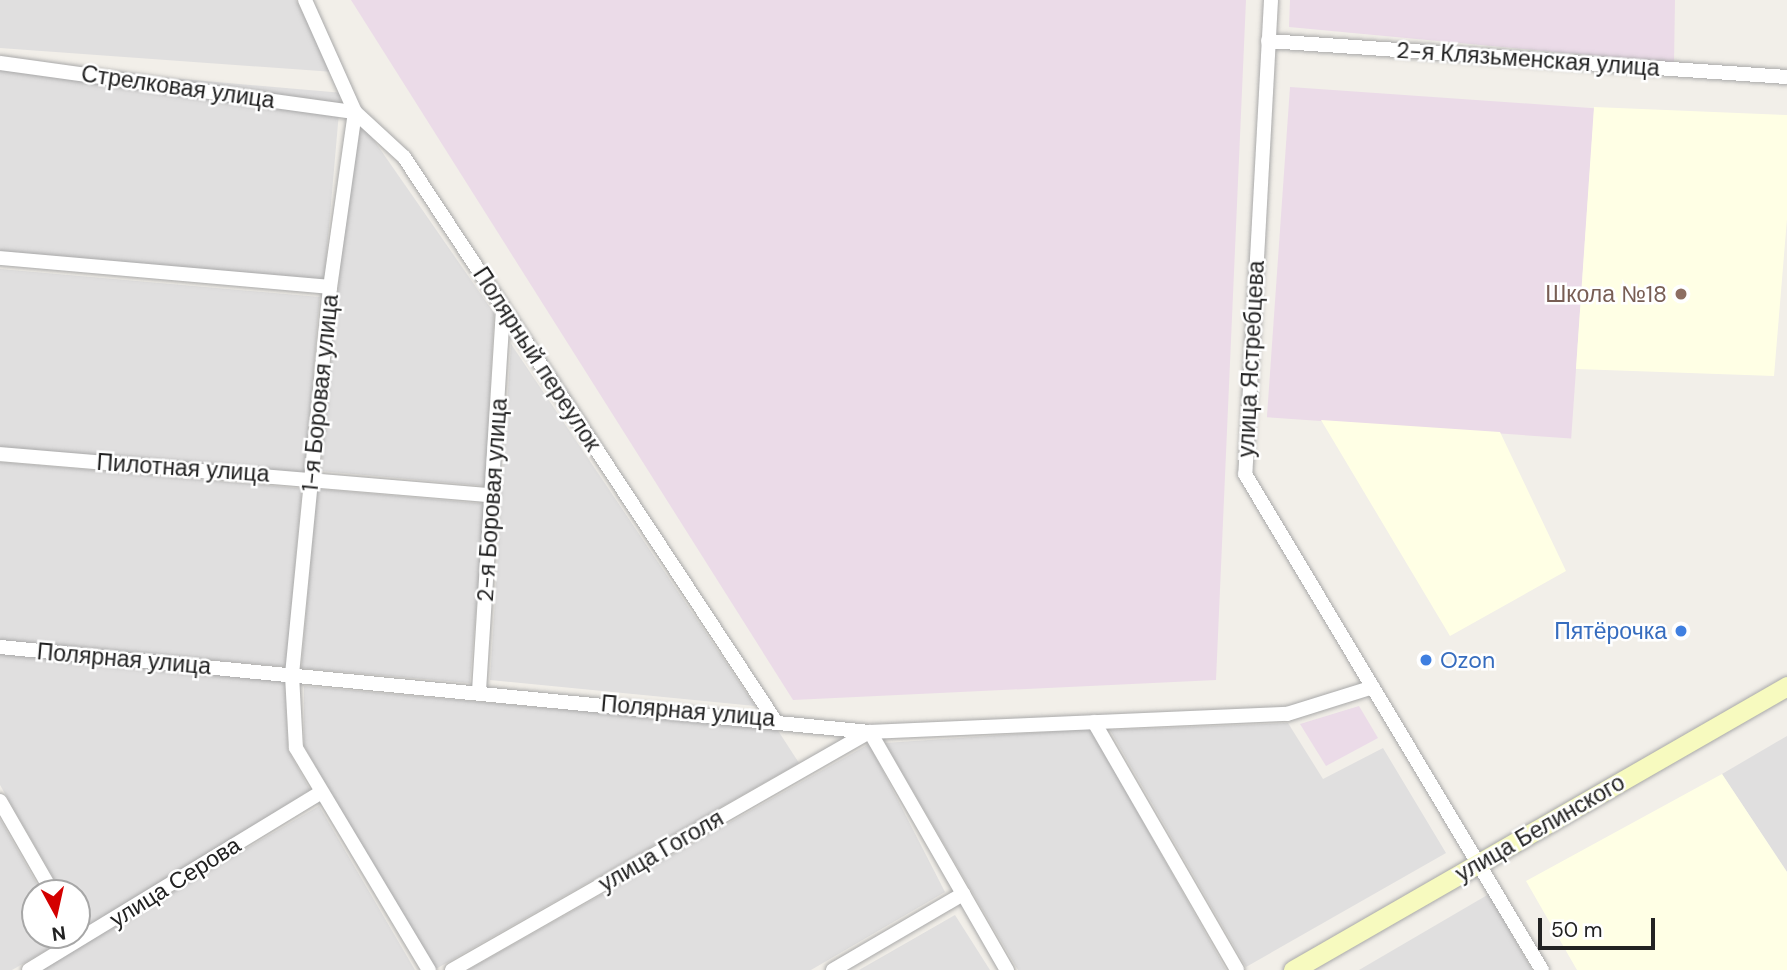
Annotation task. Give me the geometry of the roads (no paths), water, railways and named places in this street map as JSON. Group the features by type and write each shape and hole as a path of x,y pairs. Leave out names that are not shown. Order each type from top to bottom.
{"main road":[{"name":"улица Белинского","path":"1293,970 1787,686"}],"street":[{"name":"Полярный переулок","path":"305,0 355,112 404,157 774,719"},
{"name":"улица Ястребцева","path":"1271,0 1245,474 1480,862 1542,970"},
{"name":"2-я Клязьменская улица","path":"1268,40 1787,77"},
{"name":"Стрелковая улица","path":"0,63 355,112"},
{"name":"1-я Боровая улица","path":"355,112 330,287 292,675 296,748 320,793 429,970"},
{"path":"0,258 330,287"},
{"name":"2-я Боровая улица","path":"479,691 503,309"},
{"name":"Пилотная улица","path":"0,454 492,495"},
{"name":"Полярная улица","path":"0,647 774,719 870,733 1287,714 1373,687"},
{"path":"1094,722 1237,970"},
{"path":"870,733 1007,970"},
{"name":"улица Гоголя","path":"452,970 870,733"},
{"name":"улица Серова","path":"91,930 320,793"},
{"path":"0,801 45,879"},
{"path":"833,970 963,894"},
{"name":"улица Серова","path":"29,970 61,949"}],"place":[{"name":"Школа №18","path":"1681,294"},
{"name":"Пятёрочка","path":"1681,631"},
{"name":"Ozon","path":"1426,660"}]}
